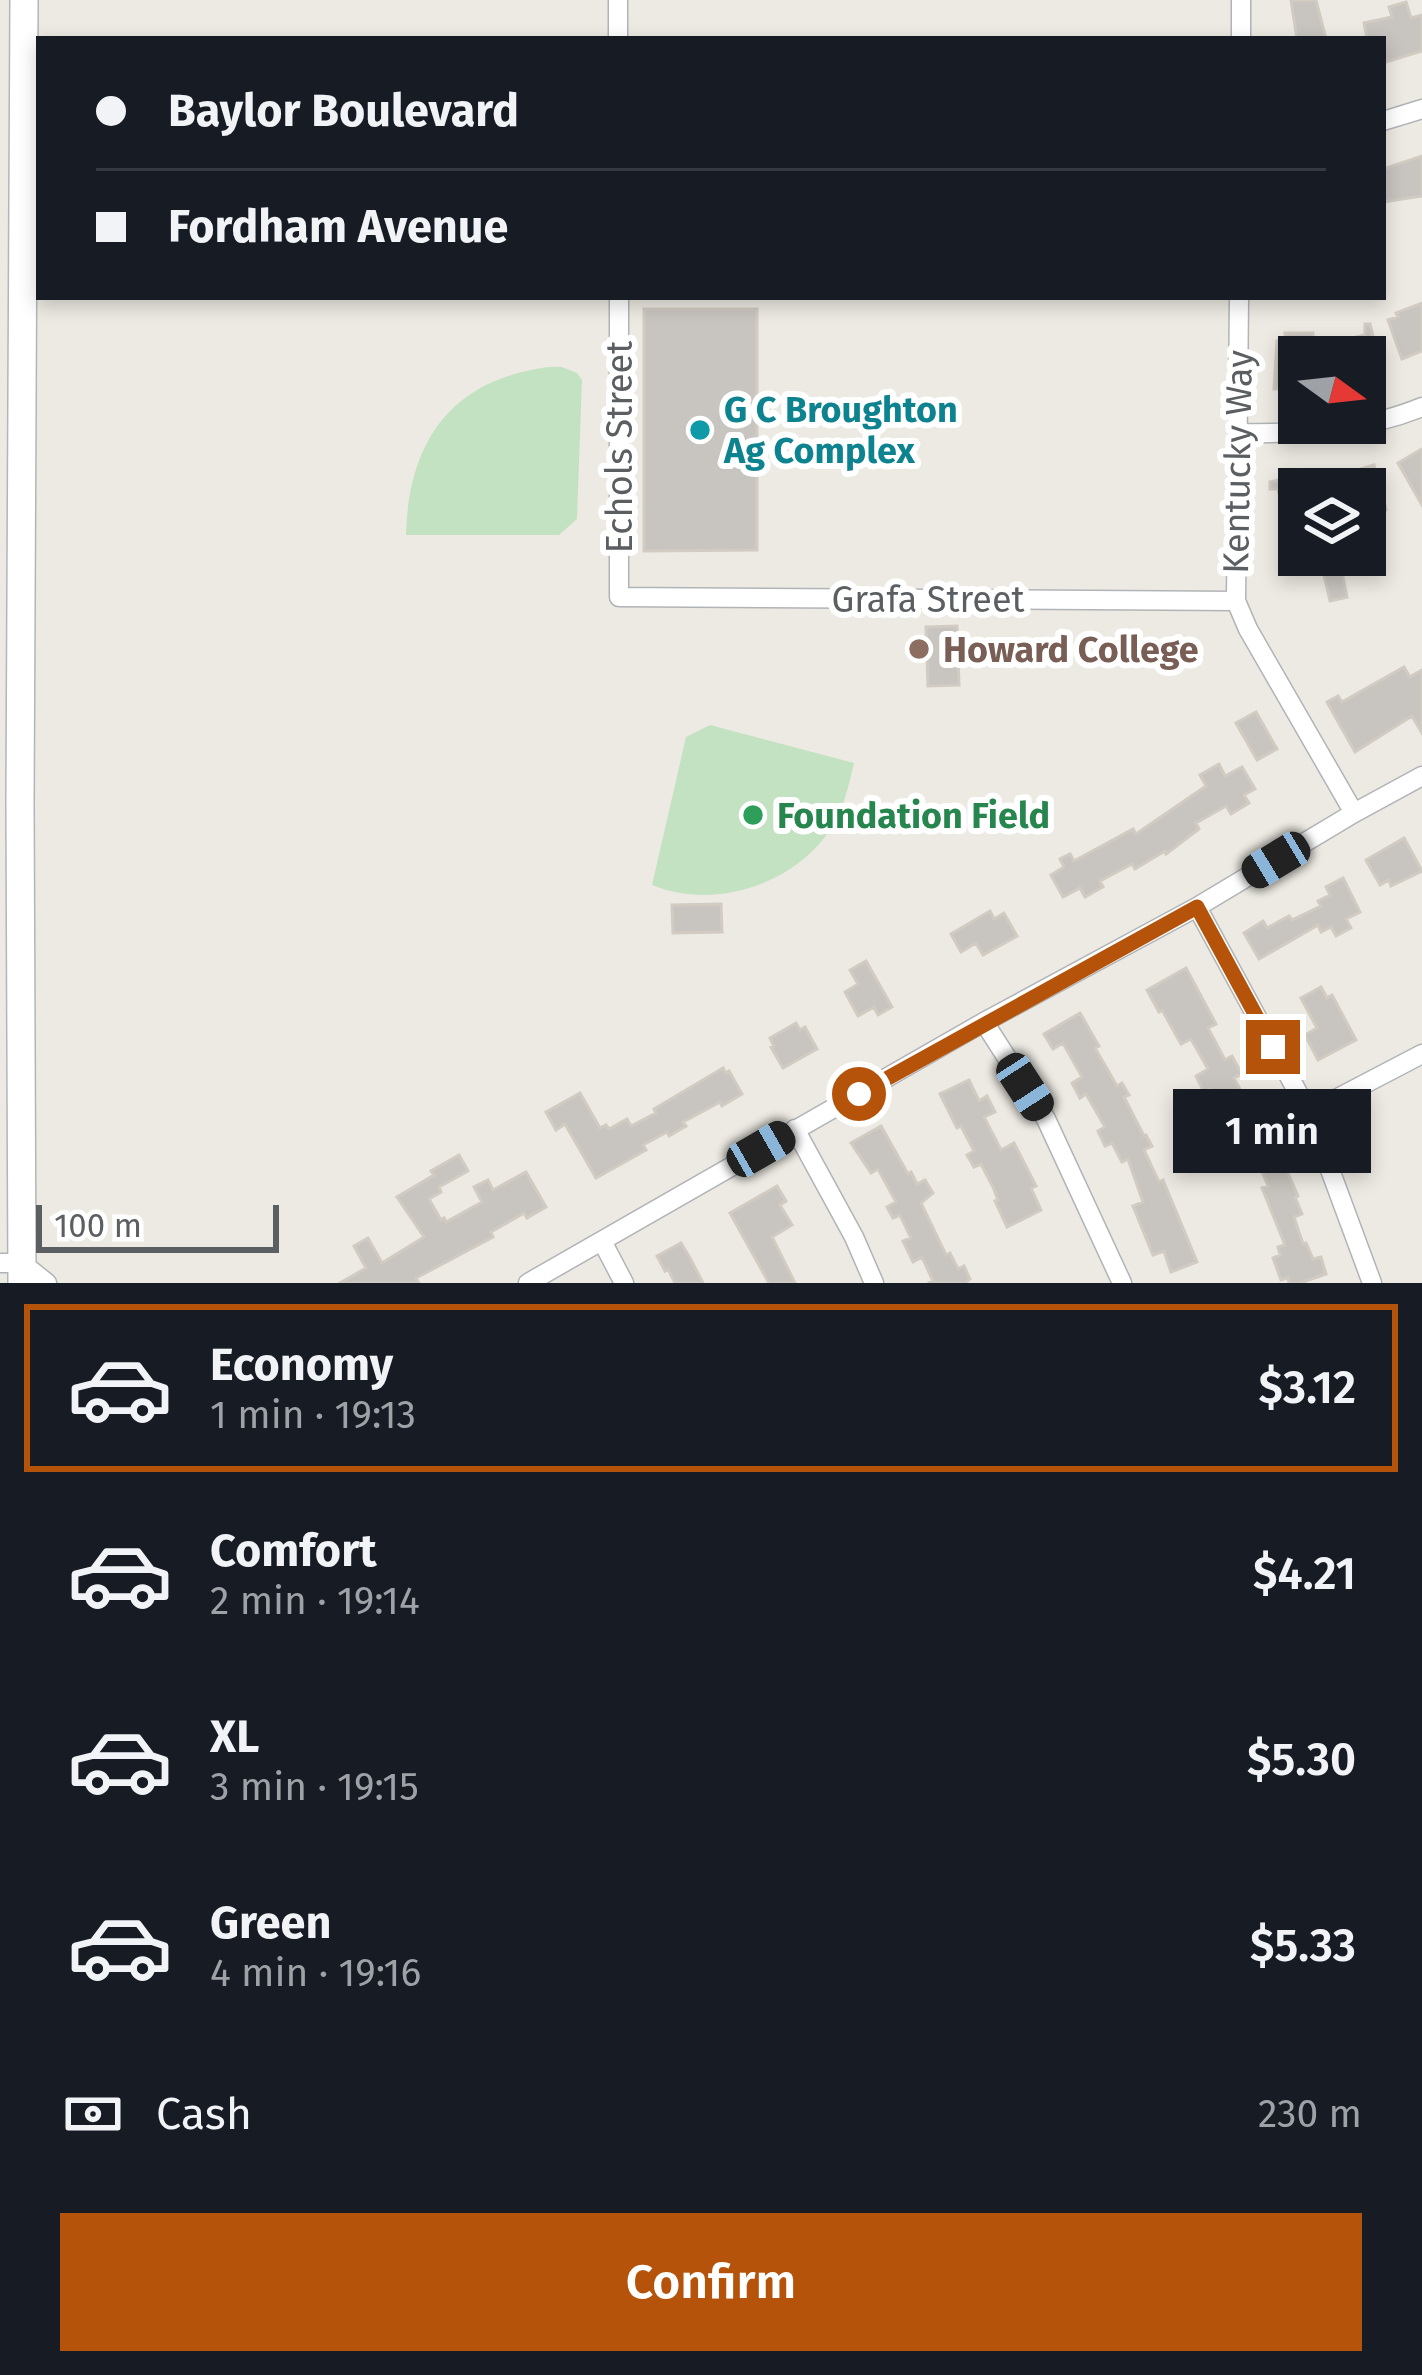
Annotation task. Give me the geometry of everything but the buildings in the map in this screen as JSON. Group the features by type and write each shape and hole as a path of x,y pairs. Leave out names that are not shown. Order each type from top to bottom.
{"street":[{"path":"24,0 12,106 14,1270 46,1283"},
{"path":"618,0 618,36"},
{"path":"1241,0 1241,36"},
{"path":"1386,120 1422,109"},
{"name":"Echols Street","path":"619,300 619,597"},
{"name":"Kentucky Way","path":"1239,300 1236,601 1354,813"},
{"path":"1238,433 1346,428 1422,407"},
{"name":"Grafa Street","path":"619,597 1236,601"},
{"path":"528,1283 1422,776"},
{"path":"1197,907 1309,1114 1372,1283"},
{"path":"985,1022 1046,1119 1122,1283"},
{"path":"1309,1114 1422,1054"},
{"path":"795,1130 874,1283"},
{"path":"602,1241 624,1283"}],"green space":[{"path":"562,367 582,380 577,519 559,535 406,535 421,456 447,415 488,384 527,371"},
{"name":"Foundation Field","path":"710,725 854,763 833,825 793,867 724,894 676,892 652,885 686,737"}],"place":[{"name":"G C Broughton Ag Complex","path":"700,430"},
{"name":"Howard College","path":"919,649"},
{"name":"Foundation Field","path":"753,815"}],"route":[{"path":"859,1094 1197,907 1273,1047"}]}
